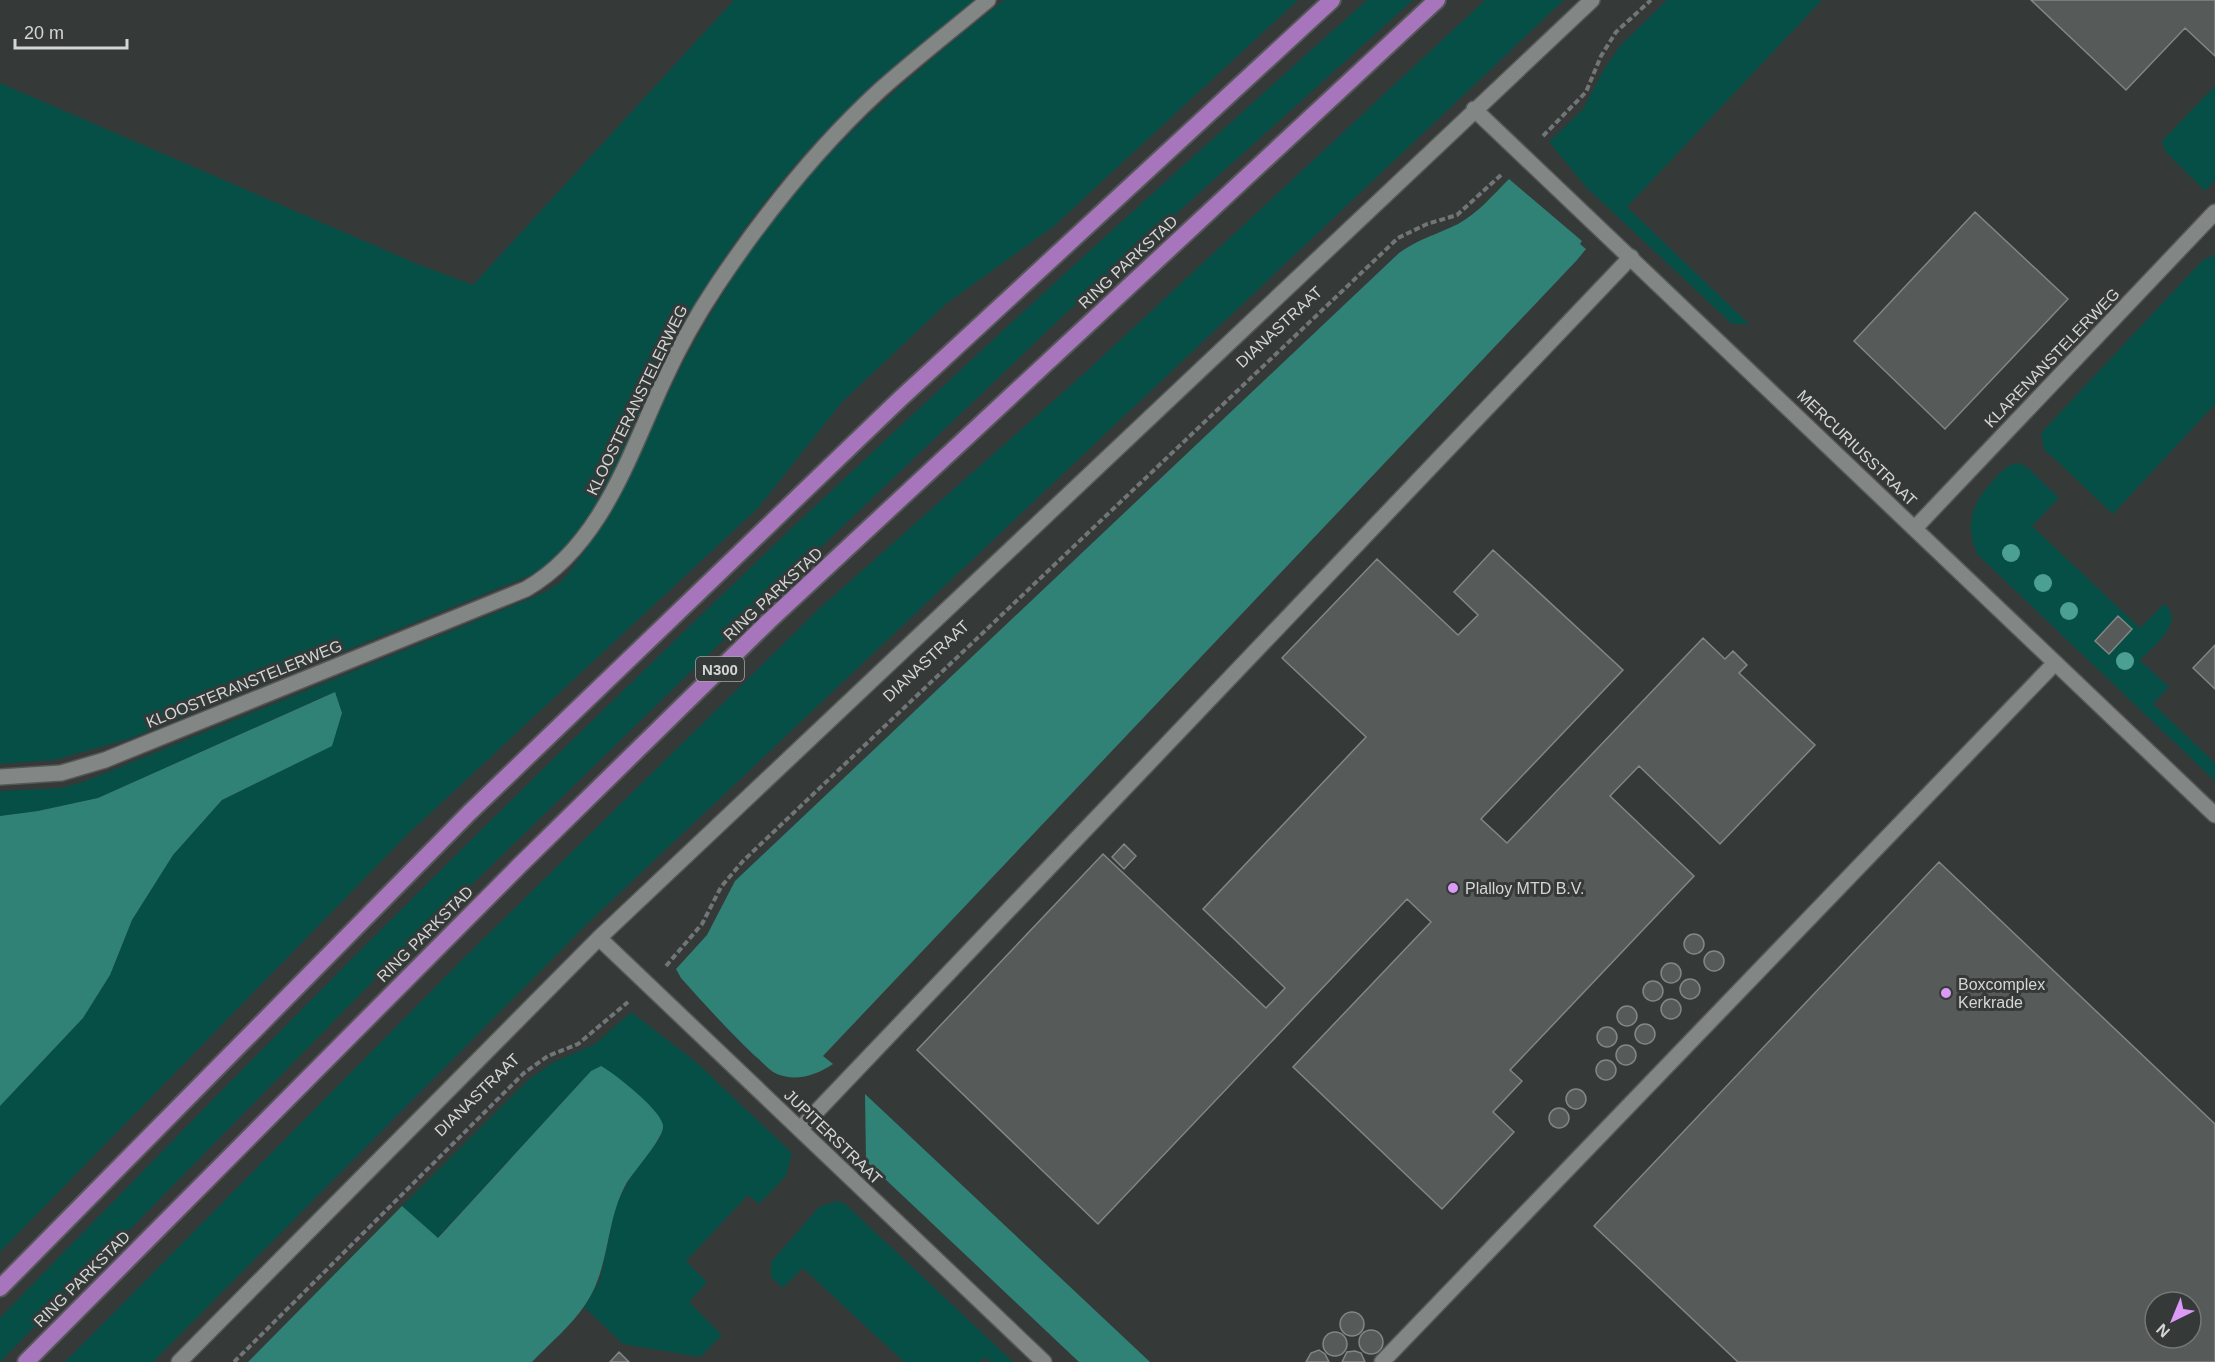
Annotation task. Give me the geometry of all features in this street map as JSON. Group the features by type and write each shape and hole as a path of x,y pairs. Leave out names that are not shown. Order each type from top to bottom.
{"highway":[{"path":"0,1288 453,829 930,371 1332,0"},
{"name":"RING PARKSTAD","path":"26,1362 520,865 761,629 1437,0"}],"street":[{"name":"KLOOSTERANSTELERWEG","path":"0,777 61,773 105,760 526,589 545,578 563,563 610,498 688,333 717,285 762,220 817,155 879,92 988,0"},
{"name":"DIANASTRAAT","path":"179,1362 599,938 1592,0"},
{"name":"MERCURIUSSTRAAT","path":"1474,109 1632,257 2054,664 2215,814"},
{"name":"KLARENANSTELERWEG","path":"1915,528 2215,212"},
{"path":"800,1129 1632,257"},
{"path":"1382,1362 2054,664"},
{"name":"JUPITERSTRAAT","path":"599,938 647,987 800,1129 1044,1362"}],"path":[{"name":"DIANASTRAAT","path":"234,1362 524,1073 548,1056 578,1044 647,987 702,924 722,887 742,861 1398,238 1427,224 1457,215 1559,122 1586,92 1601,56 1616,32 1651,0"}],"green space":[{"path":"734,0 976,0 895,65 855,102 800,159 774,190 705,288 685,322 599,499 555,559 531,575 132,738 55,760 0,764 0,83 415,263 473,285"},
{"path":"1004,0 1298,0 1054,226 946,304 842,402 758,508 408,834 0,1252 0,1106 83,1018 110,975 132,920 173,855 222,800 331,746 342,713 334,692 98,798 38,811 0,816 0,791 60,788 86,781 533,597 556,585 575,564 601,527 628,480 673,382 696,339 739,269 774,219 826,158 882,102"},
{"path":"1367,0 1413,0 1065,314 704,659 390,964 0,1362 0,1318 393,918 552,760 813,508 1088,252"},
{"path":"1485,0 1564,0 587,924 153,1362 65,1362 468,954 820,608 1088,370"},
{"path":"1667,0 1822,0 1627,207 1749,324 1732,324 1587,188 1549,142 1583,109 1603,71 1620,46"},
{"path":"2215,86 2215,180 2205,191 2165,151 2162,141"},
{"path":"1509,179 1582,241 1580,244 1586,249 1577,260 823,1056 833,1064 813,1074 799,1077 777,1074 768,1068 708,1008 681,978 676,969 707,935 735,881 1399,253 1465,220"},
{"path":"2215,254 2215,404 2113,514 2044,449 2041,433 2202,261"},
{"path":"2018,463 2027,467 2059,498 2032,526 2140,628 2164,604 2170,611 2172,618 2166,634 2140,660 2169,687 2153,704 2215,763 2215,781 1977,554 1971,534 1971,524 1979,498 2001,473"},
{"path":"335,692 342,713 332,746 222,800 173,855 132,920 110,975 83,1018 0,1106 0,816 38,811 98,798"},
{"path":"631,1012 696,1062 792,1153 786,1176 759,1204 748,1195 686,1261 707,1282 689,1302 722,1335 700,1357 623,1344 584,1307 600,1280 616,1204 636,1168 662,1136 601,1066 591,1071 437,1238 402,1206 528,1080 552,1063 595,1044"},
{"path":"601,1066 626,1084 654,1110 663,1125 662,1131 625,1186 593,1291 573,1320 532,1362 248,1362 402,1206 438,1238 591,1071"},
{"path":"865,1094 1150,1362 1079,1362 866,1161"},
{"path":"836,1201 844,1203 1013,1362 991,1362 985,1357 980,1362 904,1362 803,1268 783,1288 771,1277 771,1262 819,1207"}],"building":[{"path":"2031,0 2215,0 2215,56 2185,28 2126,90"},
{"path":"1975,212 2068,299 1945,429 1854,341"},
{"name":"Plalloy MTD B.V.","path":"1493,550 1623,670 1481,819 1507,843 1703,638 1725,659 1733,651 1747,665 1739,673 1815,745 1720,844 1639,766 1610,796 1694,876 1510,1070 1522,1081 1493,1112 1514,1132 1442,1209 1293,1067 1431,922 1407,899 1098,1224 917,1050 1103,854 1266,1008 1285,988 1203,909 1366,737 1282,658 1377,559 1458,635 1478,615 1454,592"},
{"path":"2118,616 2132,629 2109,654 2095,641"},
{"path":"2215,645 2215,689 2193,668"},
{"path":"1124,844 1136,856 1124,869 1112,857"},
{"name":"Boxcomplex Kerkrade","path":"1939,862 2215,1124 2215,1362 1738,1362 1594,1226"},
{"path":"1694,934 1701,937 1704,944 1701,951 1694,954 1687,951 1684,944 1687,937"},
{"path":"1714,951 1721,954 1724,961 1721,968 1714,971 1707,968 1704,961 1707,954"},
{"path":"1671,963 1678,966 1681,973 1678,980 1671,983 1664,980 1661,973 1664,966"},
{"path":"1690,979 1697,982 1700,989 1697,996 1690,999 1683,996 1680,989 1683,982"},
{"path":"1653,981 1660,984 1663,991 1660,998 1653,1001 1646,998 1643,991 1646,984"},
{"path":"1671,999 1678,1002 1681,1009 1678,1016 1671,1019 1664,1016 1661,1009 1664,1002"},
{"path":"1627,1006 1634,1009 1637,1016 1634,1023 1627,1026 1620,1023 1617,1016 1620,1009"},
{"path":"1645,1024 1652,1027 1655,1034 1652,1041 1645,1044 1638,1041 1635,1034 1638,1027"},
{"path":"1607,1027 1614,1030 1617,1037 1614,1044 1607,1047 1600,1044 1597,1037 1600,1030"},
{"path":"1626,1045 1633,1048 1636,1055 1633,1062 1626,1065 1619,1062 1616,1055 1619,1048"},
{"path":"1606,1060 1613,1063 1616,1070 1613,1077 1606,1080 1599,1077 1596,1070 1599,1063"},
{"path":"1576,1089 1583,1092 1586,1099 1583,1106 1576,1109 1569,1106 1566,1099 1569,1092"},
{"path":"1559,1108 1566,1111 1569,1118 1566,1125 1559,1128 1552,1125 1549,1118 1552,1111"},
{"path":"1352,1312 1360,1316 1364,1324 1360,1332 1352,1336 1344,1332 1340,1324 1344,1316"},
{"path":"1371,1330 1379,1334 1383,1342 1379,1350 1371,1354 1363,1350 1359,1342 1363,1334"},
{"path":"1335,1332 1343,1336 1347,1344 1343,1352 1335,1356 1327,1352 1323,1344 1327,1336"},
{"path":"1319,1350 1325,1354 1329,1362 1306,1362 1311,1353"},
{"path":"619,1352 629,1362 610,1362"},
{"path":"1347,1352 1361,1353 1365,1362 1342,1362"}],"place":[{"name":"Plalloy MTD B.V.","path":"1453,888"},
{"name":"Boxcomplex Kerkrade","path":"1946,993"}]}
